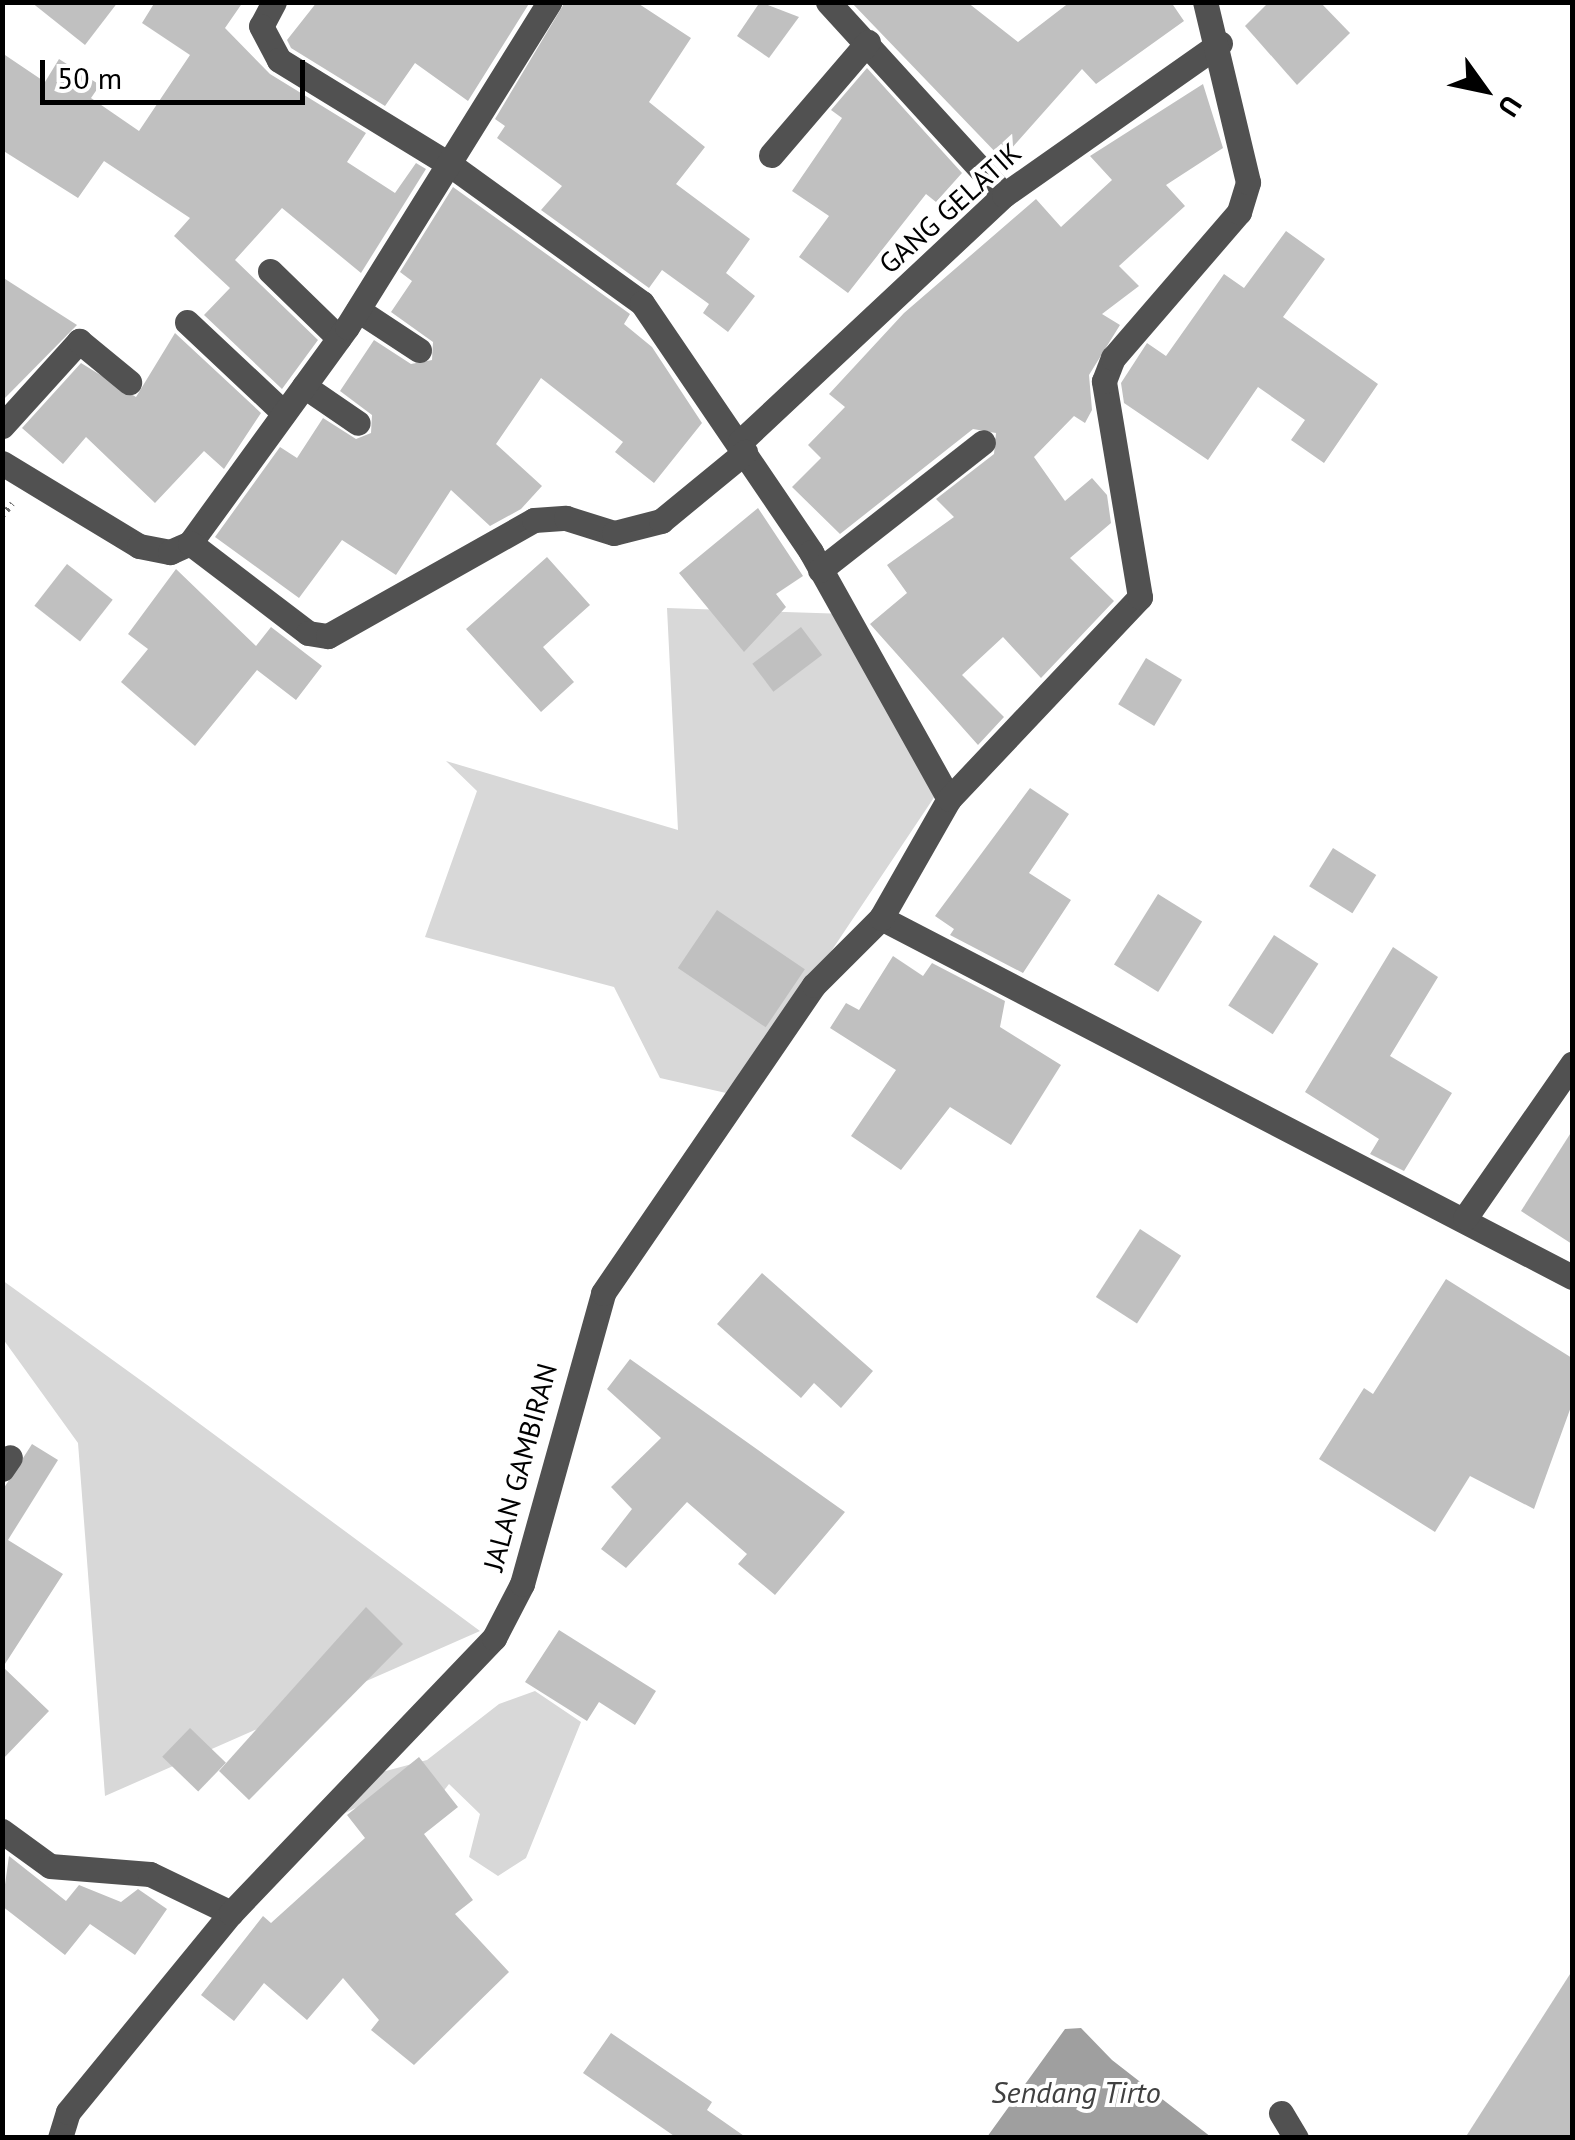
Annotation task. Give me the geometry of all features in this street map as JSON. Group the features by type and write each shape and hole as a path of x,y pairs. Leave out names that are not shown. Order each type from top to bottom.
{"street":[{"path":"274,2 261,26 279,60 452,166 642,303 743,447 820,570 950,799"},
{"path":"2,462 140,546 170,552 190,543 358,310 452,166 549,2"},
{"path":"828,2 1004,195"},
{"path":"1204,2 1220,43"},
{"path":"771,155 868,42"},
{"name":"GANG GELATIK","path":"190,543 294,624 328,636 534,520 634,534 743,447 1004,195 1220,43"},
{"name":"JALAN GAMBIRAN","path":"60,2138 68,2112 230,1913 494,1638 522,1584 603,1294 814,984 880,918 950,799 1140,597 1104,381 1113,358 1239,212 1245,149 1220,43"},
{"path":"270,271 339,338"},
{"path":"358,310 419,350"},
{"path":"188,322 284,414"},
{"path":"2,426 79,342 129,382"},
{"path":"304,386 358,423"},
{"path":"820,570 983,442"},
{"path":"880,918 1465,1218 1572,1277"},
{"path":"1465,1218 1572,1064"},
{"path":"2,1830 50,1866 150,1874 230,1913"},
{"path":"1281,2112 1296,2138"}],"shaded area":[{"path":"667,608 847,614 941,787 735,1095 660,1078 614,987 425,937 477,791 446,761 678,830"},
{"path":"2,1280 480,1631 105,1796 78,1443 3,1339"},
{"path":"535,1691 581,1722 526,1858 498,1876 469,1857 480,1814 449,1784 428,1811 382,1795 339,1816 367,1776 427,1760 499,1704"}],"water":[{"name":"Sendang Tirto","path":"1081,2028 1112,2060 1211,2137 987,2137 1065,2029"}],"building":[{"path":"31,2 118,2 85,45"},
{"path":"155,2 243,2 225,28 270,74 366,133 347,162 395,193 416,163 426,169 361,273 282,208 235,260 318,340 282,389 204,315 230,288 174,236 190,218 104,161 78,198 2,150 2,53 45,82 59,59 100,85 91,98 139,131 190,55 142,23"},
{"path":"317,2 530,2 468,101 415,63 385,106 291,48 287,40"},
{"path":"565,2 636,2 691,38 649,102 705,147 676,184 750,239 726,273 755,296 728,332 703,313 709,304 662,270 649,288 541,210 562,186 497,138 505,126 495,119"},
{"path":"760,2 799,17 769,58 737,36"},
{"path":"851,2 967,2 1018,42 1070,2 1171,2 1184,21 1096,84 1082,69 1002,159"},
{"path":"1269,2 1320,2 1350,33 1297,85 1245,26"},
{"path":"867,68 962,173 936,202 926,194 848,293 799,257 829,216 792,191 842,118 831,110"},
{"path":"1203,84 1223,148 1166,185 1185,206 1119,266 1139,286 1102,314 1120,325 1089,375 1092,410 1085,423 1074,416 1034,457 1065,501 1092,478 1107,495 1111,523 1070,558 1114,601 1041,678 1003,637 962,675 1004,717 978,745 870,624 907,593 887,565 954,517 936,499 994,454 996,433 973,429 840,534 792,487 821,458 808,445 845,407 829,394 904,313 1036,199 1061,227 1112,180 1090,156"},
{"path":"453,187 630,314 624,324 652,347 702,423 654,483 615,452 623,442 541,378 496,444 542,486 521,509 490,526 451,490 396,575 342,540 299,598 215,537 280,447 297,458 323,418 356,439 371,433 372,415 340,391 374,340 411,364 432,360 433,342 391,312 412,281 400,272"},
{"path":"1286,231 1325,259 1283,317 1378,384 1324,463 1291,440 1305,420 1258,387 1208,460 1124,403 1121,383 1147,343 1166,356 1224,274 1244,288"},
{"path":"2,277 77,325 2,401"},
{"path":"175,333 261,413 224,469 204,451 155,503 86,437 63,464 22,428 81,363 136,397"},
{"path":"758,508 803,576 776,594 786,607 744,652 679,573"},
{"path":"547,557 590,605 543,647 574,682 541,712 466,629"},
{"path":"67,564 113,600 80,641 34,606"},
{"path":"176,569 256,646 271,627 322,666 296,700 257,670 195,746 121,682 148,649 128,634"},
{"path":"801,627 822,655 773,692 752,664"},
{"path":"1146,658 1182,680 1154,726 1118,704"},
{"path":"1030,788 1069,814 1029,873 1071,900 1023,973 950,935 954,929 935,916"},
{"path":"1333,848 1376,875 1352,913 1309,886"},
{"path":"1158,894 1202,922 1158,992 1114,964"},
{"path":"717,910 805,969 766,1027 678,968"},
{"path":"1274,935 1318,964 1273,1034 1228,1005"},
{"path":"1393,947 1438,977 1390,1056 1452,1093 1404,1171 1370,1154 1379,1139 1305,1092"},
{"path":"893,956 923,976 932,963 1005,1001 1000,1027 1061,1065 1011,1145 950,1107 901,1170 851,1136 896,1070 830,1028 846,1003 859,1010"},
{"path":"1572,1131 1572,1244 1521,1211"},
{"path":"1140,1229 1181,1256 1137,1324 1096,1297"},
{"path":"762,1273 873,1371 841,1408 814,1383 801,1398 717,1324"},
{"path":"1446,1279 1572,1358 1572,1404 1534,1509 1470,1476 1435,1532 1319,1459 1364,1388 1373,1394"},
{"path":"630,1359 845,1512 775,1595 738,1564 747,1554 687,1502 626,1568 601,1549 632,1509 611,1487 661,1438 607,1389"},
{"path":"32,1444 58,1460 8,1540 63,1574 3,1667 49,1711 2,1760 2,1491"},
{"path":"366,1607 403,1644 249,1800 219,1771"},
{"path":"559,1630 656,1691 635,1725 599,1702 587,1721 525,1682"},
{"path":"190,1728 226,1763 198,1792 162,1757"},
{"path":"419,1757 458,1807 424,1834 473,1900 455,1914 509,1972 414,2065 371,2030 379,2020 343,1978 307,2020 264,1983 234,2021 201,1995 263,1916 271,1923 365,1838 347,1815"},
{"path":"9,1856 66,1901 79,1885 121,1902 138,1889 167,1909 135,1955 90,1924 65,1955 2,1906"},
{"path":"1572,1971 1572,2138 1465,2138"},
{"path":"611,2033 712,2102 707,2110 747,2138 677,2138 583,2073"}]}
